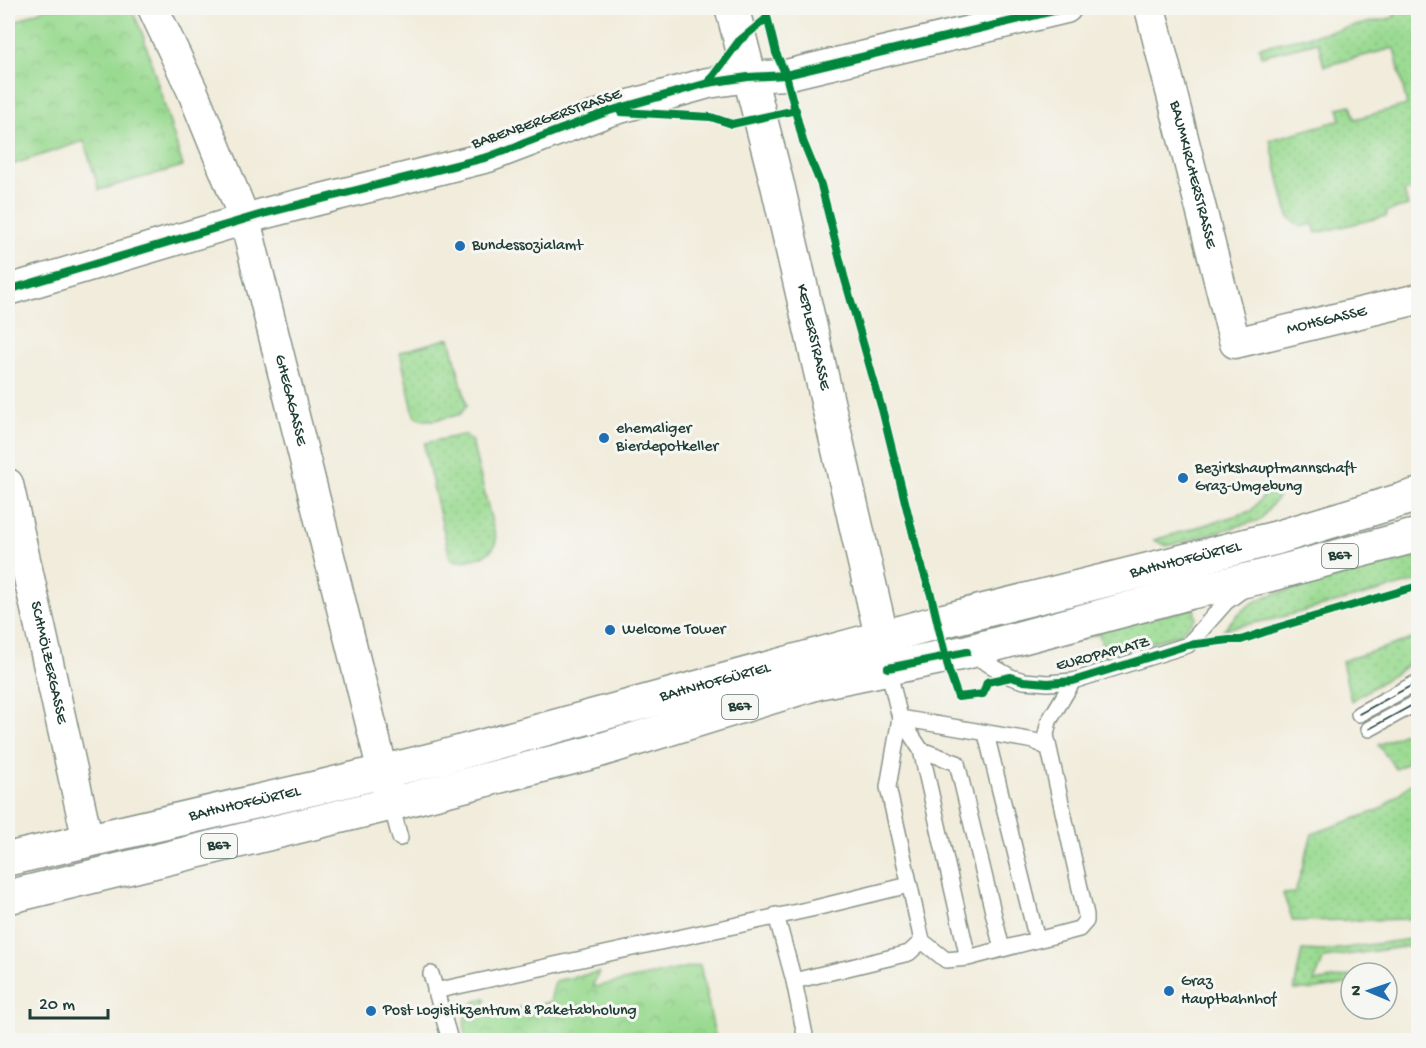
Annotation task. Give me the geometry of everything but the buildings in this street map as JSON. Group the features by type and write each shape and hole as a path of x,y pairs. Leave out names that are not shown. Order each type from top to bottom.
{"main road":[{"name":"KEPLERSTRASSE","path":"732,8 778,187 885,653"},
{"name":"BAHNHOFGÜRTEL","path":"8,859 885,653 1419,495"},
{"name":"BAHNHOFGÜRTEL","path":"8,897 594,752 820,682 885,653 967,652 1191,592 1261,577 1419,536"}],"street":[{"name":"GHEGAGASSE","path":"153,8 192,90 245,220 391,804"},
{"name":"BABENBERGERSTRASSE","path":"8,290 245,220 488,158 609,111 708,84 748,77 786,75 1066,8"},
{"name":"BAUMKIRCHERSTRASSE","path":"1150,8 1235,342"},
{"name":"MOHSGASSE","path":"1235,342 1419,299"},
{"name":"SCHMÖLZERGASSE","path":"8,484 88,841"}],"lane":[{"name":"EUROPAPLATZ","path":"967,652 1011,677 1024,681 1048,683 1073,681 1188,645 1226,602 1261,577"},
{"path":"885,653 900,718 921,750 968,958"},
{"name":"EUROPAPLATZ","path":"922,941 946,960 968,958 1079,929 1086,921 1046,735 1049,721 1073,681"},
{"path":"1359,714 1419,682"},
{"path":"1369,729 1419,702"},
{"path":"900,718 1034,741 1047,748"},
{"path":"794,981 909,953 922,941 888,788 900,718"},
{"path":"986,734 1037,940"},
{"path":"921,750 957,764 1002,949"},
{"path":"391,804 400,838"},
{"path":"435,991 909,885"},
{"path":"776,915 794,981 806,1041"},
{"path":"431,974 450,1041"}],"green space":[{"path":"46,8 131,8 142,32 183,166 99,190 84,141 8,166 8,25"},
{"path":"1418,8 1418,188 1404,192 1408,206 1386,212 1387,216 1316,233 1313,224 1300,227 1288,216 1270,140 1341,120 1338,108 1351,105 1355,119 1407,105 1394,48 1324,66 1318,42 1261,56 1259,47 1395,17 1394,13"},
{"path":"450,338 467,406 459,415 424,420 414,415 400,352"},
{"path":"466,435 472,442 496,539 495,545 486,554 473,559 453,561 450,558 425,443"},
{"path":"1277,493 1278,497 1260,520 1167,546 1154,540 1251,511 1264,495"},
{"path":"1418,556 1418,581 1274,619 1224,629 1243,610 1267,596"},
{"path":"1194,608 1196,618 1178,635 1070,665 1069,661 1104,651 1099,634 1059,645 1057,639"},
{"path":"1415,638 1418,659 1351,701 1342,661"},
{"path":"1418,727 1418,757 1396,769 1378,745"},
{"path":"1418,778 1418,919 1293,921 1283,894 1295,893 1312,834 1379,810"},
{"path":"1418,938 1418,945 1324,958 1314,982 1339,978 1339,985 1312,990 1294,990 1302,950 1323,951"},
{"path":"700,965 716,1040 467,1040 464,1020 468,1009 472,1004 485,998 480,1016 550,1002 555,981 599,972 594,987"}],"tram line":[{"path":"1359,714 1418,682"},
{"path":"1369,729 1418,702"}],"cycle path":[{"path":"765,8 803,141 821,185 883,413 918,554 931,595 949,671 958,697 983,694 987,682 1011,677 1024,681 1048,683 1073,681 1188,645 1241,640 1418,586"},
{"path":"8,290 266,213 488,157 609,111 708,83 748,77 786,75 1066,8"},
{"path":"708,83 739,41 767,18"},
{"path":"621,112 711,117 732,124 796,110"},
{"path":"888,668 967,652"}],"place":[{"name":"Bundessozialamt","path":"460,246"},
{"name":"ehemaliger Bierdepotkeller","path":"604,438"},
{"name":"Bezirkshauptmannschaft Graz-Umgebung","path":"1183,478"},
{"name":"Welcome Tower","path":"610,630"},
{"name":"Graz Hauptbahnhof","path":"1169,991"},
{"name":"Post Logistikzentrum & Paketabholung","path":"371,1011"}]}
